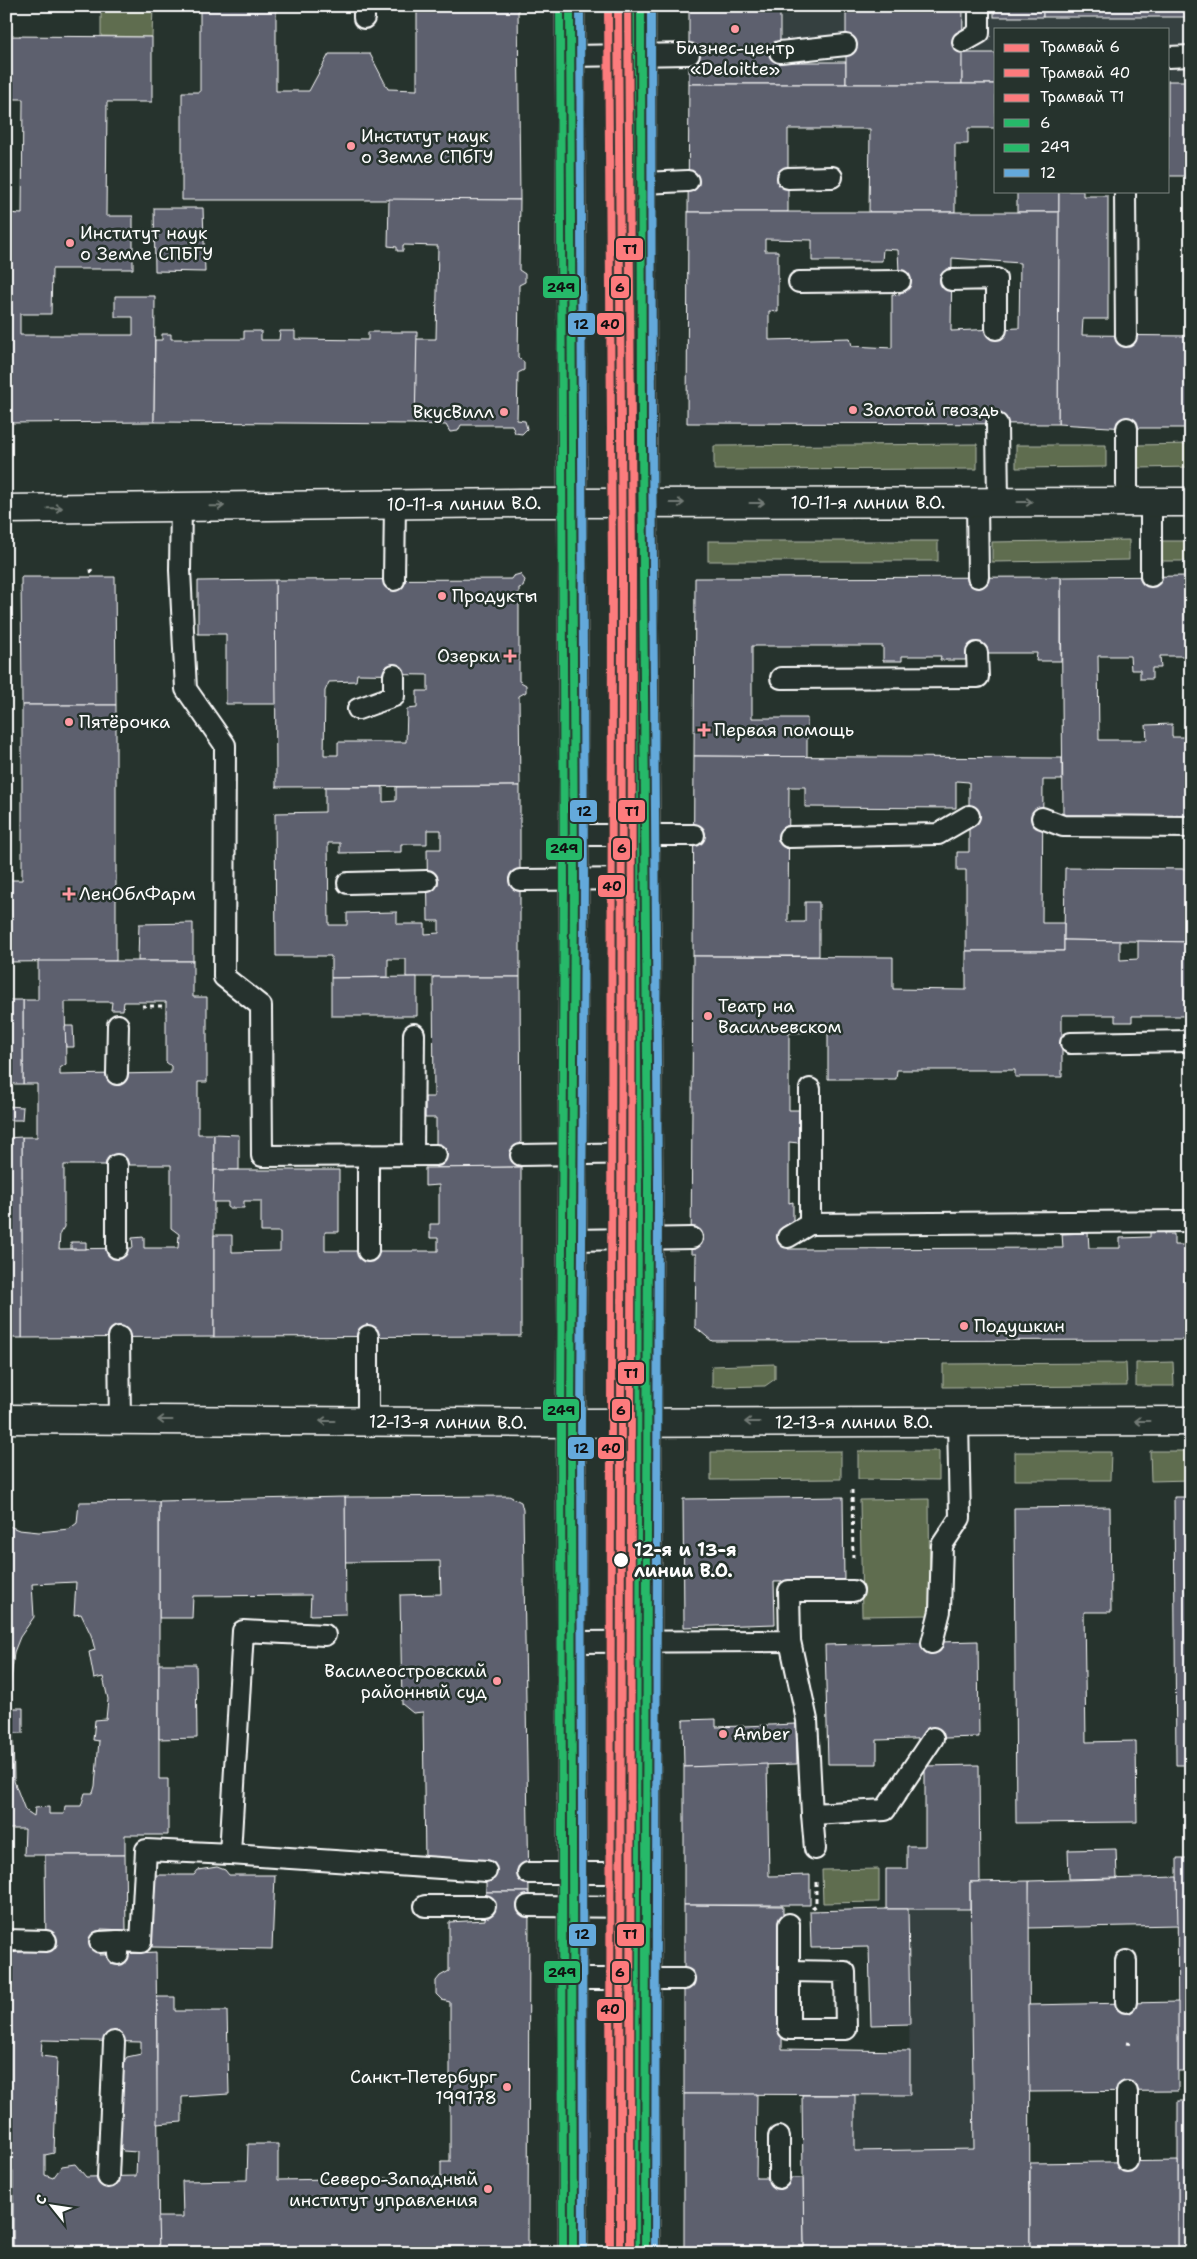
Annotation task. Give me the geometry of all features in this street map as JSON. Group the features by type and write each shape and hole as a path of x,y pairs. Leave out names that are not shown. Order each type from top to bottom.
{"main road":[{"path":"570,6 574,835 571,1423 573,2253"},
{"path":"641,6 642,504 648,1153 645,2253"},
{"name":"10-11-я линии В.О.","path":"6,508 573,503 1191,502"},
{"name":"12-13-я линии В.О.","path":"6,1419 571,1423 1191,1420"}],"lane":[{"path":"979,6 979,36"},
{"path":"780,52 846,45"},
{"path":"571,56 689,54"},
{"path":"1170,57 1191,56"},
{"path":"788,178 832,177"},
{"path":"642,183 688,180"},
{"path":"1125,192 1126,336"},
{"path":"951,280 996,279 996,329"},
{"path":"799,282 900,281"},
{"path":"978,577 997,424"},
{"path":"1127,428 1151,576"},
{"path":"394,504 394,580"},
{"path":"181,506 180,570 186,690 225,745 224,977 261,1006 262,1156 436,1156"},
{"path":"781,678 978,678 977,653"},
{"path":"358,708 394,696 394,675"},
{"path":"788,837 938,834 969,816"},
{"path":"1042,818 1063,826 1191,827"},
{"path":"574,835 694,835"},
{"path":"520,880 645,879"},
{"path":"348,883 427,881"},
{"path":"118,1025 118,1074"},
{"path":"413,1155 414,1034"},
{"path":"1071,1043 1191,1041"},
{"path":"810,1089 810,1224"},
{"path":"521,1154 648,1153"},
{"path":"368,1155 368,1251"},
{"path":"117,1248 118,1166"},
{"path":"788,1237 810,1224 1191,1221"},
{"path":"572,1240 692,1238"},
{"path":"368,1336 368,1422"},
{"path":"118,1337 120,1420"},
{"path":"932,1643 940,1611 942,1545 960,1518 958,1421"},
{"path":"815,1849 807,1720 790,1640 789,1591 853,1591"},
{"path":"230,1854 243,1631 325,1635"},
{"path":"572,1642 790,1640"},
{"path":"812,1814 886,1810 933,1738"},
{"path":"112,1946 142,1942 146,1850 486,1871"},
{"path":"528,1873 646,1873"},
{"path":"425,1906 485,1906"},
{"path":"528,1906 646,1907"},
{"path":"787,1977 789,1924"},
{"path":"6,1940 46,1941"},
{"path":"1126,1961 1126,2002"},
{"path":"573,1979 684,1979"},
{"path":"108,2177 114,2042"},
{"path":"1127,2092 1127,2161"},
{"path":"779,2137 779,2178"}],"path":[{"path":"91,569 92,577"},
{"path":"852,1490 853,1591"},
{"path":"789,1924 816,1905 815,1849"},
{"path":"1126,2043 1133,2044"}],"shaded area":[{"path":"689,6 1191,6 1191,81 1170,81 1170,28 994,28 994,84 689,84"},
{"path":"1029,1881 1030,2253 804,2253 802,2095 910,2095 908,1909 970,1909 970,1882"}],"green space":[{"path":"101,6 153,6 152,37 101,36"},
{"path":"977,444 977,469 714,470 714,446"},
{"path":"1191,444 1191,467 1138,468 1137,445"},
{"path":"1016,445 1106,445 1106,467 1016,468"},
{"path":"1129,540 1129,560 992,562 992,542"},
{"path":"708,541 938,541 938,561 708,561"},
{"path":"1160,541 1191,541 1191,561 1160,561"},
{"path":"1173,1362 1174,1386 1136,1386 1136,1363"},
{"path":"1126,1363 1127,1386 943,1387 943,1364"},
{"path":"775,1364 775,1379 765,1386 712,1387 712,1366"},
{"path":"841,1451 841,1479 711,1480 711,1452"},
{"path":"858,1451 939,1451 939,1480 858,1479"},
{"path":"1150,1451 1191,1451 1191,1480 1151,1481"},
{"path":"1015,1452 1111,1452 1110,1480 1015,1480"},
{"path":"929,1499 930,1615 862,1616 860,1500"},
{"path":"879,1869 879,1902 823,1903 822,1870"}],"building":[{"name":"Институт наук о Земле СПбГУ","path":"200,6 276,6 276,91 309,91 329,54 370,54 388,89 417,90 417,6 518,6 520,200 182,200 182,92 200,92"},
{"name":"Бизнес-центр «Deloitte»","path":"689,6 780,6 780,62 846,62 846,84 689,84"},
{"path":"846,6 963,6 962,84 846,84"},
{"path":"994,6 1043,6 1043,17 994,17"},
{"path":"1043,6 1191,6 1191,17 1043,17"},
{"name":"Институт наук о Земле СПБГУ","path":"6,36 152,37 152,102 107,102 106,216 133,216 133,269 52,269 51,314 20,314 20,335 133,335 133,317 115,317 115,296 155,296 154,422 6,423 6,213 22,214 23,99 6,99"},
{"path":"962,53 994,53 994,84 962,84"},
{"path":"1170,81 1191,81 1191,176 1170,176"},
{"path":"689,84 994,84 994,128 968,128 968,144 955,144 955,212 869,212 870,129 788,129 788,212 688,212"},
{"path":"1017,192 1059,192 1059,212 1017,212"},
{"path":"1059,192 1083,192 1083,196 1108,196 1108,319 1083,319 1082,335 1191,336 1191,428 1127,428 1058,424"},
{"path":"1189,195 1191,195 1191,318 1189,318"},
{"path":"389,199 520,200 519,270 525,274 525,282 519,285 518,358 524,362 524,370 518,373 517,420 525,421 527,429 522,434 515,433 512,425 461,425 458,431 450,432 446,425 415,424 416,339 436,339 438,246 403,245 403,251 397,251 397,247 388,246"},
{"path":"154,208 203,208 205,272 155,271"},
{"path":"688,212 1059,212 1058,424 687,423","holes":["765,239 812,240 812,261 882,261 883,249 898,250 900,295 892,294 892,348 852,346 850,338 769,340 769,311 778,312 778,251 765,251","952,258 1020,263 1019,328 951,331"]},
{"path":"244,331 261,331 261,340 279,340 280,331 295,331 295,339 368,340 368,332 417,332 415,424 154,422 155,340 162,340 162,334 171,334 171,339 244,339"},
{"path":"520,574 525,580 523,587 519,588 519,681 526,685 526,692 519,696 520,786 276,787 275,580 511,579 513,576","holes":["357,674 428,675 428,691 417,691 417,708 407,709 406,742 338,742 338,755 324,755 325,691 329,682 356,681"]},
{"path":"1191,576 1191,737 1191,816 1063,815 1061,577","holes":["1098,656 1130,656 1131,670 1140,670 1140,679 1152,679 1152,668 1161,668 1160,656 1190,656 1191,737 1172,737 1172,724 1146,725 1147,740 1099,740"]},
{"path":"21,577 115,577 116,705 22,705"},
{"path":"1061,577 1061,661 1036,661 1037,653 966,653 966,660 940,660 941,656 902,656 902,661 883,661 883,646 752,646 752,718 807,718 807,757 694,756 695,578"},
{"path":"275,580 276,704 226,704 226,634 198,634 198,581"},
{"path":"22,705 116,705 116,961 6,962 6,880 22,880"},
{"path":"694,756 1062,758 1062,780 1043,780 1042,923 1064,923 1064,951 966,951 966,870 957,870 957,852 969,852 969,782 956,781 956,808 805,807 805,787 789,787 788,922 805,922 805,902 819,902 819,956 693,956"},
{"path":"520,786 520,977 406,977 406,959 388,959 388,977 331,978 331,956 276,956 275,813 325,812 325,787 383,787 383,802 396,801 396,787","holes":["427,830 441,830 441,849 427,849 428,921 439,921 439,933 425,934 425,924 397,924 397,912 347,913 347,925 329,925 328,843 340,843 340,853 401,852 401,844 427,844"]},
{"path":"1065,868 1191,869 1191,942 1064,940"},
{"path":"193,923 193,961 138,961 139,924"},
{"path":"1064,940 1120,941 1120,960 1138,959 1138,941 1191,942 1191,1016 1132,1016 1132,1022 1115,1022 1115,1015 1062,1015 1062,1077 1015,1077 1015,1070 897,1070 896,1079 828,1079 828,1032 789,1033 789,1110 799,1110 799,1143 789,1142 789,1203 793,1202 793,1227 789,1227 788,1249 1063,1248 1062,1234 1088,1233 1089,1248 1120,1248 1120,1238 1150,1237 1150,1227 1164,1227 1164,1234 1174,1234 1174,1245 1191,1245 1191,1340 712,1341 695,1327 696,1254 691,1254 693,956 893,957 893,989 966,990 966,951 1064,951"},
{"path":"38,961 193,961 193,997 207,997 207,1082 198,1082 198,1134 214,1134 214,1337 22,1338 22,1137 37,1137 37,1084 23,1084 23,1000 38,1000","holes":["65,1002 112,1002 111,1010 123,1010 124,1002 166,1002 166,1062 171,1066 171,1073 60,1075 60,1068 66,1064","64,1165 171,1165 171,1228 179,1234 178,1248 144,1248 144,1237 132,1238 133,1248 59,1249 60,1233 64,1227"]},
{"path":"6,962 7,1000 23,1000 23,1084 7,1084 7,1106 23,1107 22,1120 6,1120"},
{"path":"417,977 417,1016 331,1016 331,978"},
{"path":"433,977 520,977 521,1167 436,1168 436,1118 425,1118 425,1097 434,1097"},
{"path":"65,1026 73,1026 74,1047 66,1047"},
{"path":"214,1134 239,1135 239,1170 214,1170"},
{"path":"22,1137 22,1338 6,1338 6,1138"},
{"path":"521,1167 521,1336 214,1337 214,1235 232,1235 232,1252 280,1251 280,1232 261,1232 261,1201 244,1201 244,1208 228,1208 228,1202 213,1202 214,1170 339,1170 339,1232 325,1232 325,1251 438,1251 438,1238 430,1238 430,1224 439,1224 439,1185 425,1186 425,1168"},
{"path":"71,1242 86,1242 86,1249 71,1249"},
{"path":"509,1496 521,1502 523,1510 529,1892 486,1892 486,1871 425,1862 423,1712 413,1713 402,1704 400,1595 441,1594 440,1561 345,1562 345,1497"},
{"path":"345,1497 346,1614 310,1615 311,1595 193,1596 192,1618 159,1618 159,1501"},
{"path":"843,1497 844,1581 774,1582 775,1624 684,1627 683,1499"},
{"path":"1174,1497 1191,1497 1191,1765 1176,1765"},
{"path":"159,1501 159,1779 168,1779 168,1835 125,1835 125,1855 24,1855 25,1829 6,1829 6,1521 9,1526 19,1530 39,1532 69,1529 77,1523 79,1502","holes":["76,1582 74,1615 81,1614 91,1635 95,1650 89,1652 94,1679 103,1677 108,1699 106,1719 95,1720 93,1740 99,1741 95,1786 93,1793 85,1793 81,1806 65,1806 64,1814 49,1814 49,1807 35,1808 34,1816 25,1810 14,1781 13,1733 23,1733 23,1708 8,1708 14,1652 20,1637 34,1617 32,1584"]},
{"path":"1110,1507 1111,1612 1084,1612 1086,1742 1136,1741 1137,1822 1016,1823 1014,1508"},
{"path":"978,1641 979,1737 877,1740 877,1764 828,1764 825,1645"},
{"path":"159,1664 196,1664 197,1738 159,1739"},
{"path":"716,1719 716,1727 796,1724 797,1764 684,1767 683,1720"},
{"path":"767,1764 769,1876 810,1875 810,1905 684,1905 684,1767"},
{"path":"979,1765 980,1882 970,1882 970,1909 886,1909 886,1869 907,1869 907,1846 925,1846 925,1766"},
{"path":"1116,1849 1117,1878 1069,1879 1068,1850"},
{"path":"45,1855 125,1855 126,1930 101,1929 100,1955 156,1952 159,2253 13,2253 8,1953 46,1950","holes":["42,2040 141,2042 141,2054 127,2057 117,2071 117,2146 123,2151 137,2152 136,2176 86,2177 75,2164 62,2166 53,2178 45,2175 45,2155 54,2153 57,2058 41,2056"]},
{"path":"1177,1858 1191,1858 1191,2071 1178,2071"},
{"path":"217,1867 225,1870 229,1875 275,1875 272,1949 152,1947 151,1875 194,1875 198,1870"},
{"path":"1177,1877 1178,1925 1028,1928 1029,1881"},
{"path":"1029,1881 1030,2253 804,2253 802,2095 855,2095 855,2151 974,2149 970,1882"},
{"path":"486,1892 529,1892 528,2251 159,2253 158,2217 183,2217 182,2181 247,2180 248,2144 278,2144 278,2180 441,2177 441,2162 450,2162 450,2002 442,2000 436,1994 436,1981 440,1976 449,1971 449,1922 485,1920"},
{"path":"684,1905 783,1906 782,2049 910,2051 910,2095 684,2094"},
{"path":"908,1909 910,2024 871,2025 869,1947 811,1948 810,1911"},
{"path":"157,1997 175,1997 175,2011 227,2011 229,2094 182,2097 182,2122 157,2124"},
{"path":"1178,2002 1178,2091 1029,2092 1028,2005"},
{"path":"684,2094 757,2094 756,2178 803,2178 804,2253 684,2253"},
{"path":"1178,2101 1191,2101 1191,2253 1178,2253"},
{"path":"1178,2161 1178,2253 1030,2253 1030,2163"},
{"path":"6,2172 13,2172 13,2253 6,2253"}],"tram line":[{"name":"40","path":"608,6 612,570 610,2253"},
{"name":"6","path":"618,6 622,570 620,2253"},
{"name":"Т1","path":"628,6 632,570 630,2253"}],"transit line":[{"name":"249","path":"560,6 564,880 561,1423 563,2253"},
{"name":"6","path":"570,6 574,880 571,1423 573,2253"},
{"name":"12","path":"580,6 584,880 581,1423 583,2253"},
{"name":"249","path":"631,6 632,441 638,1185 635,2253"},
{"name":"6","path":"641,6 642,441 648,1185 645,2253"},
{"name":"12","path":"651,6 652,441 658,1185 655,2253"}],"place":[{"name":"Бизнес-центр «Deloitte»","path":"735,29"},
{"name":"Институт наук о Земле СПбГУ","path":"351,146"},
{"name":"Институт наук о Земле СПБГУ","path":"70,243"},
{"name":"Золотой гвоздь","path":"853,410"},
{"name":"ВкусВилл","path":"504,412"},
{"name":"Продукты","path":"442,596"},
{"name":"Озерки","path":"510,656"},
{"name":"Пятёрочка","path":"69,722"},
{"name":"Первая помощь","path":"704,730"},
{"name":"ЛенОблФарм","path":"69,894"},
{"name":"Театр на Васильевском","path":"708,1016"},
{"name":"Подушкин","path":"964,1326"},
{"name":"12-я и 13-я линии В.О.","path":"621,1560"},
{"name":"Василеостровский районный суд","path":"497,1681"},
{"name":"Amber","path":"723,1734"},
{"name":"Санкт-Петербург 199178","path":"507,2087"},
{"name":"Северо-Западный институт управления","path":"488,2189"}]}
